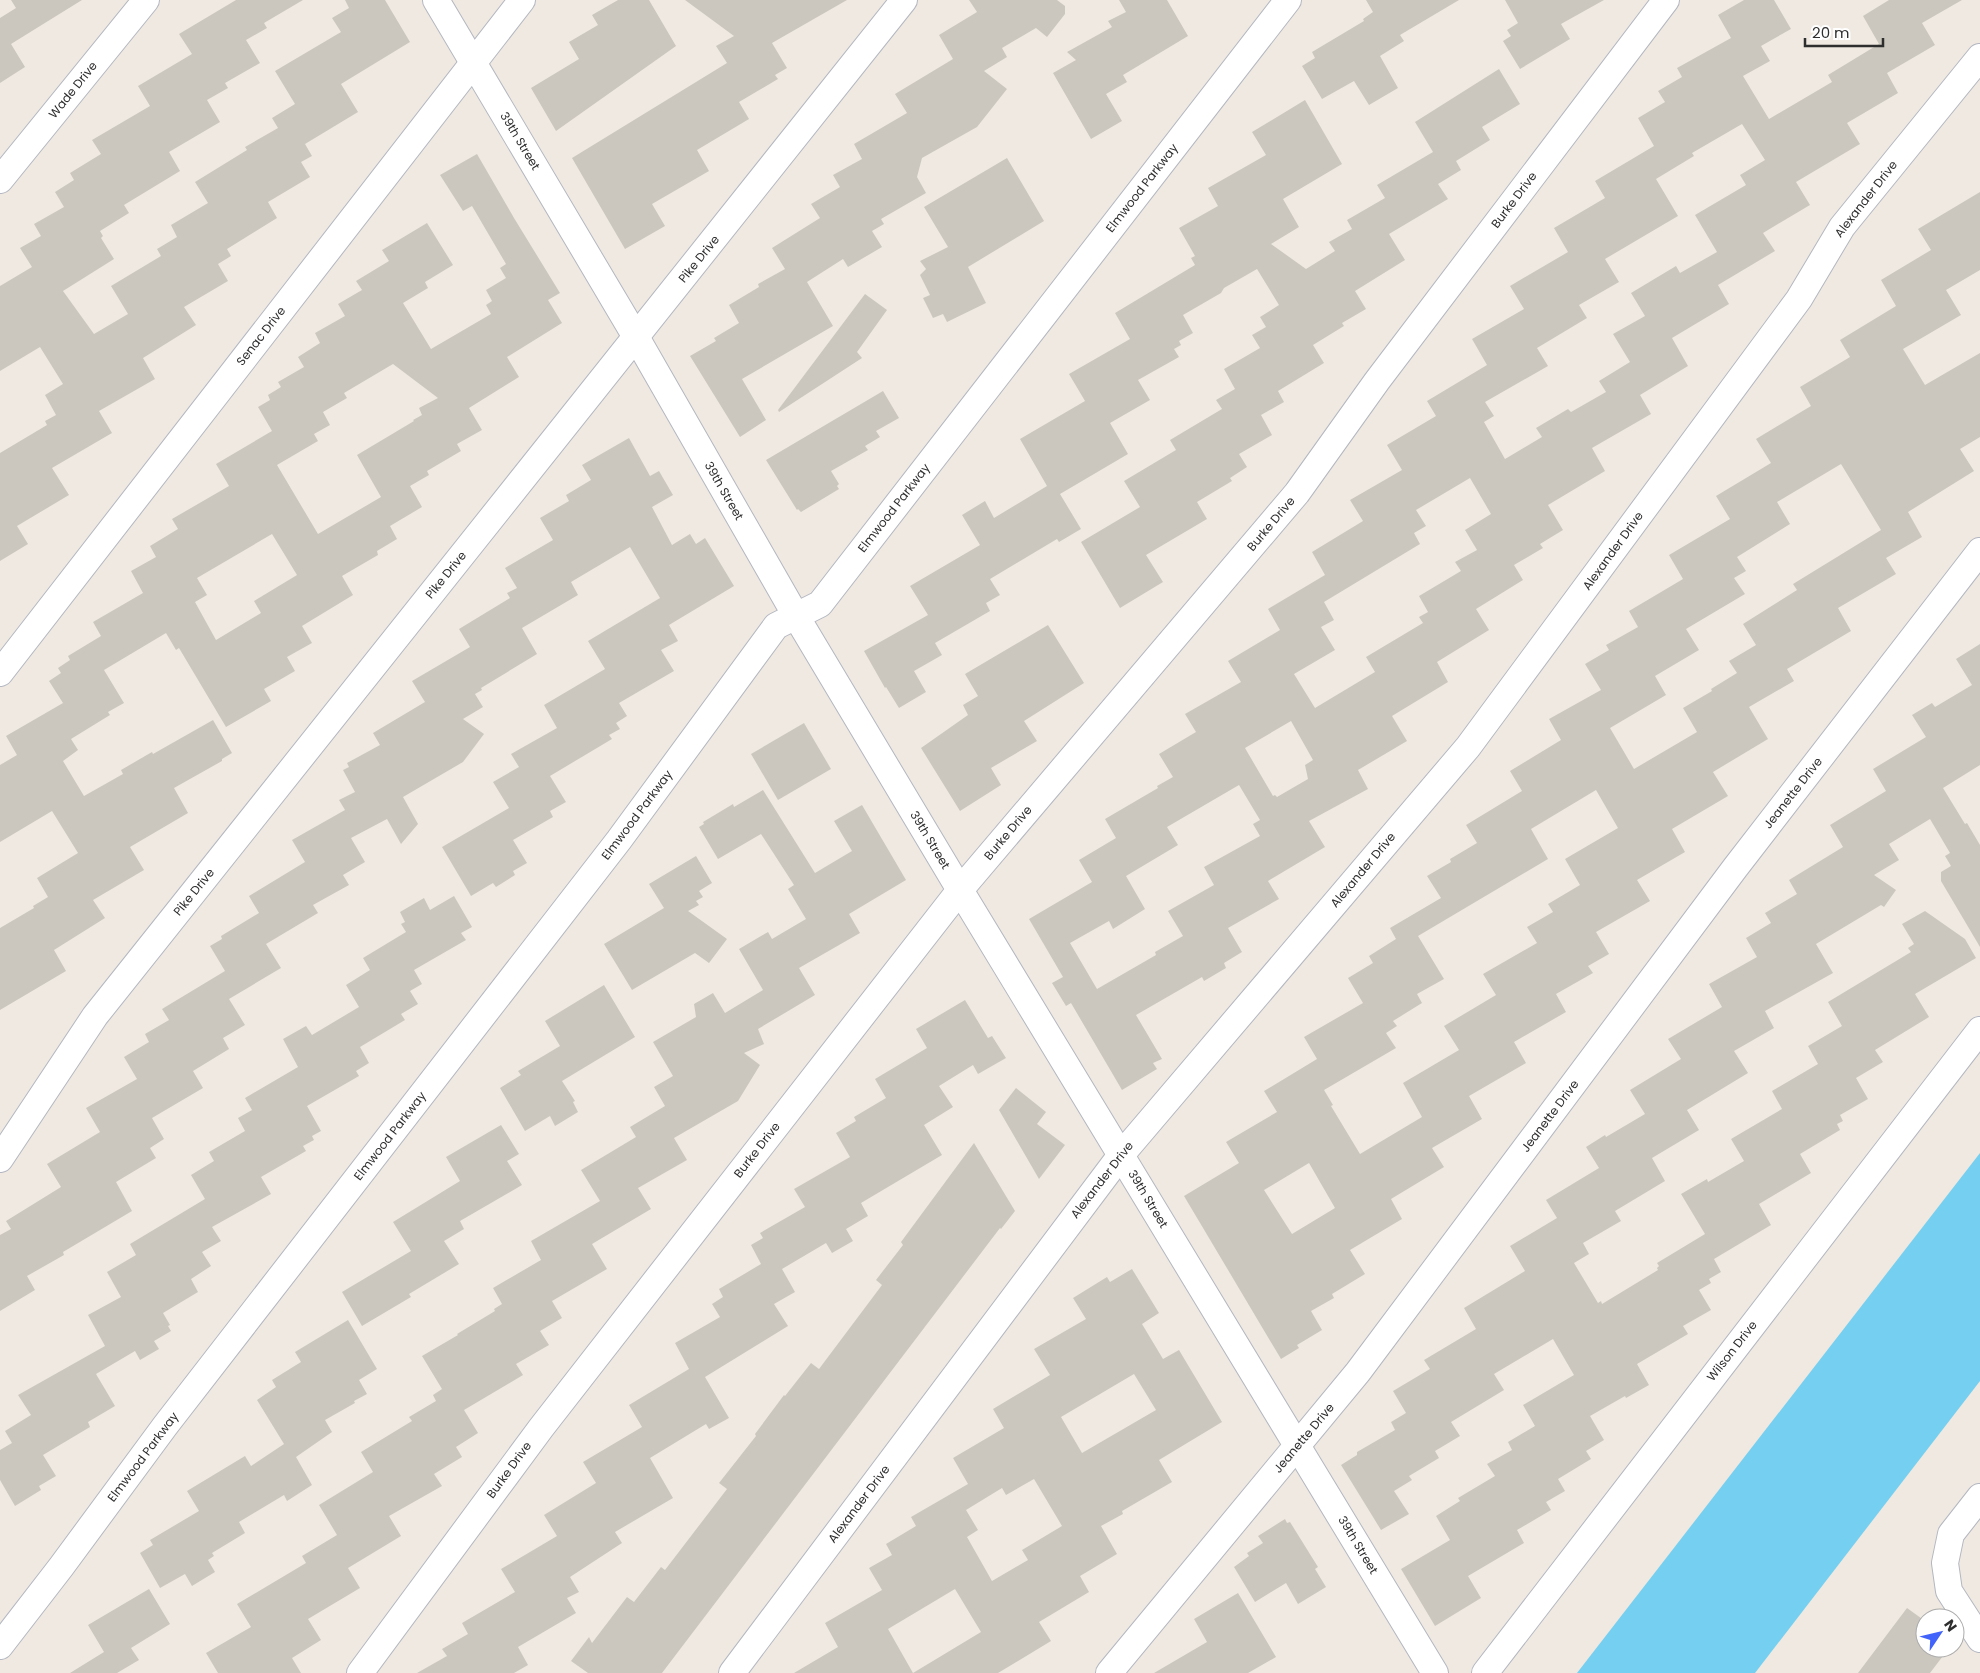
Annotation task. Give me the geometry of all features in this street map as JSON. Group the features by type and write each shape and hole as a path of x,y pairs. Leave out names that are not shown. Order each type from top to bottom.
{"street":[{"name":"Wade Drive","path":"0,180 146,0"},
{"name":"39th Street","path":"436,0 636,338 796,616 1120,1155 1435,1673"},
{"name":"Senac Drive","path":"0,673 522,0"},
{"name":"Pike Drive","path":"0,1159 96,1016 904,0"},
{"name":"Elmwood Parkway","path":"0,1646 165,1426 619,840 776,626 820,604 1288,0"},
{"name":"Burke Drive","path":"360,1673 541,1428 960,890 1297,493 1377,381 1666,0"},
{"name":"Alexander Drive","path":"732,1673 1120,1155 1468,747 1799,299 1842,227 1980,57"},
{"name":"Jeanette Drive","path":"1109,1673 1298,1447 1358,1372 1735,868 1980,551"},
{"name":"Wilson Drive","path":"1485,1673 1980,1030"},
{"path":"1980,1497 1951,1534 1945,1563 1949,1592 1980,1640"}],"water":[{"path":"1980,1153 1980,1381 1755,1673 1577,1673"}],"building":[{"path":"11,0 82,0 11,44 25,67 0,83 0,18 16,8"},
{"path":"236,0 303,0 264,23 267,28 246,40 260,63 225,83 228,88 207,100 220,122 169,152 180,171 124,205 129,213 100,231 103,236 101,238 114,259 63,291 94,334 128,314 111,286 161,256 157,249 177,237 171,225 208,203 195,182 247,150 245,147 278,128 272,118 295,104 275,71 341,32 332,18 349,8 345,0 385,0 410,42 341,84 358,112 305,144 312,156 301,162 310,177 268,202 277,218 227,249 231,256 218,264 228,281 184,307 196,325 143,358 155,379 99,411 112,433 52,468 69,495 17,526 28,544 0,561 0,453 47,425 45,421 56,415 45,395 63,384 40,347 0,371 0,286 32,267 20,248 41,236 34,224 64,207 55,192 74,180 70,173 101,154 92,140 150,106 138,86 192,54 179,34"},
{"path":"618,0 649,0 676,46 556,131 531,88 579,59 569,42 598,25 592,15"},
{"path":"685,0 847,0 772,43 787,68 775,75 778,79 739,102 749,119 697,150 709,171 652,204 665,226 625,249 572,158 727,63 716,46 734,36"},
{"path":"969,0 1057,0 1065,6 1065,14 1047,37 1036,28 1002,48 1007,57 984,71 1007,89 977,127 922,158 917,177 926,193 881,219 884,224 872,231 882,247 848,267 843,259 807,282 833,326 742,379 766,420 740,437 690,356 716,341 714,338 739,323 729,305 759,287 758,284 785,269 772,248 820,218 811,204 840,187 833,175 862,159 854,144 907,113 895,94 953,59 939,35 977,12"},
{"path":"1119,0 1167,0 1188,36 1123,75 1127,82 1106,94 1122,121 1091,139 1053,73 1076,60 1067,52 1112,27 1108,21 1126,12"},
{"path":"1366,0 1459,0 1400,35 1404,41 1380,56 1398,88 1369,105 1354,81 1322,99 1302,66 1315,58 1312,52 1364,21 1363,19 1373,12"},
{"path":"1505,0 1604,0 1561,24 1570,39 1520,69 1503,41 1511,36 1507,30 1518,23"},
{"path":"1744,0 1774,0 1791,29 1761,46 1770,61 1743,76 1769,119 1832,82 1828,75 1879,44 1863,16 1889,0 1962,0 1922,23 1935,45 1887,73 1898,93 1847,123 1860,144 1796,182 1810,205 1763,233 1775,251 1718,285 1729,304 1672,338 1688,366 1640,395 1651,414 1592,448 1605,471 1548,505 1563,530 1540,544 1543,548 1514,565 1523,580 1476,609 1489,630 1437,662 1448,682 1392,716 1407,741 1358,770 1368,789 1309,821 1325,847 1268,881 1279,899 1228,928 1242,952 1224,963 1226,968 1204,981 1202,977 1136,1015 1162,1059 1153,1063 1157,1069 1122,1090 1071,1003 1066,1006 1052,983 1063,977 1029,919 1092,882 1079,860 1116,838 1105,819 1173,777 1159,754 1196,732 1185,714 1241,682 1228,661 1280,630 1268,609 1325,575 1312,552 1363,521 1350,500 1402,470 1387,445 1436,416 1427,401 1487,365 1472,339 1524,309 1510,286 1568,252 1554,228 1605,198 1595,181 1654,146 1638,118 1665,102 1658,91 1682,77 1677,68 1731,38 1718,15","holes":["1742,124 1765,160 1740,175 1746,185 1695,215 1717,252 1680,273 1676,266 1631,293 1645,316 1613,334 1630,362 1599,381 1606,392 1571,412 1568,409 1536,428 1542,437 1505,459 1484,422 1494,416 1485,402 1548,366 1537,348 1587,318 1579,305 1619,282 1605,259 1678,216 1656,179 1694,156 1692,153","1470,478 1491,514 1465,530 1477,550 1455,562 1461,571 1419,596 1428,612 1419,617 1423,623 1366,657 1375,672 1315,708 1294,674 1335,650 1321,627 1334,620 1324,602 1420,544 1414,533 1426,526 1416,510","1291,721 1313,760 1305,765 1308,779 1277,797 1273,796 1245,748","1239,785 1260,820 1253,824 1260,836 1204,867 1214,885 1168,911 1183,936 1155,952 1156,955 1097,989 1070,943 1109,921 1113,929 1145,909 1126,876 1178,845 1167,827"]},
{"path":"1499,69 1520,104 1482,127 1490,140 1456,161 1461,170 1438,184 1448,199 1389,234 1405,260 1355,291 1366,309 1342,323 1344,326 1313,345 1324,363 1278,391 1284,402 1261,415 1272,435 1239,454 1247,467 1230,478 1232,481 1197,502 1207,519 1146,555 1163,582 1120,608 1081,542 1140,507 1124,481 1176,450 1170,440 1222,409 1216,400 1235,389 1224,369 1260,348 1252,335 1266,327 1260,317 1279,305 1257,269 1183,315 1193,333 1179,341 1181,345 1174,349 1179,357 1138,380 1150,400 1110,423 1128,454 1060,494 1081,529 1059,542 1057,539 990,579 1000,595 986,603 990,611 935,643 942,655 914,671 926,692 899,708 864,651 928,615 910,586 980,545 962,515 985,501 994,518 1047,486 1020,439 1085,401 1069,374 1130,339 1115,313 1195,265 1191,258 1195,256 1179,228 1218,206 1208,188 1266,155 1252,132 1305,100 1342,164 1283,199 1299,227 1271,244 1306,269 1335,251 1329,242 1352,229 1347,220 1385,198 1377,185 1433,152 1415,122"},
{"path":"477,154 560,293 548,300 562,323 507,357 519,377 469,408 482,430 457,444 461,451 427,471 429,475 410,486 422,507 390,526 397,539 377,551 378,555 342,576 353,595 302,626 312,643 287,657 295,671 264,689 271,701 226,727 179,648 176,650 166,633 104,670 124,703 108,712 110,715 71,739 78,750 63,761 84,796 123,774 121,770 213,720 232,753 222,759 222,761 174,788 188,813 130,847 144,870 93,900 105,918 54,950 66,971 0,1010 0,928 34,908 33,906 48,897 37,878 78,853 52,811 0,842 0,765 17,755 6,736 63,703 49,681 61,673 58,668 70,660 68,656 101,636 93,622 143,593 131,571 156,557 150,546 178,529 172,519 229,486 216,464 272,431 258,407 270,400 268,395 281,387 278,382 304,367 298,357 320,343 315,333 345,316 338,304 362,290 356,281 389,261 382,250 427,223 453,265 425,282 428,288 403,303 431,349 491,314 486,305 492,301 486,290 506,278 500,268 506,264 472,206 463,211 440,175","holes":["393,364 438,398 419,408 422,415 414,421 357,455 381,497 318,534 277,465 318,441 314,434 330,425 323,412 347,398 344,393","272,534 297,575 254,601 261,613 216,640 195,602 207,595 197,578"]},
{"path":"1007,158 1044,221 968,267 986,303 947,322 943,314 933,318 923,298 930,295 920,275 926,269 920,261 948,247 924,207"},
{"path":"1980,192 1980,270 1946,290 1961,315 1903,349 1925,385 1980,353 1980,437 1960,449 1974,471 1908,512 1922,537 1886,558 1896,574 1838,608 1851,631 1787,669 1794,681 1749,707 1768,739 1713,772 1728,796 1672,829 1685,852 1637,880 1650,901 1596,932 1609,954 1588,966 1593,973 1556,994 1566,1012 1514,1042 1526,1063 1469,1096 1482,1119 1432,1148 1444,1167 1391,1199 1402,1219 1350,1250 1365,1274 1332,1294 1334,1298 1311,1311 1322,1330 1297,1345 1299,1348 1281,1359 1184,1196 1239,1163 1226,1142 1277,1112 1264,1091 1317,1059 1304,1037 1363,1003 1348,978 1373,963 1369,956 1396,939 1390,928 1441,898 1427,876 1451,862 1450,859 1477,843 1466,825 1522,791 1510,771 1561,740 1549,719 1601,690 1585,664 1609,650 1606,645 1638,627 1629,611 1683,579 1669,555 1730,519 1716,496 1771,463 1756,439 1811,406 1800,387 1850,357 1840,340 1896,306 1881,280 1931,250 1918,229","holes":["1841,464 1881,530 1793,584 1797,590 1743,624 1756,645 1729,661 1737,673 1711,689 1712,691 1683,708 1697,732 1634,769 1610,728 1666,695 1655,676 1699,650 1686,629 1745,594 1734,578 1746,571 1737,557 1790,524 1777,502","1596,790 1618,828 1565,859 1580,885 1548,904 1553,912 1527,927 1537,943 1483,974 1496,995 1444,1026 1459,1050 1403,1083 1422,1117 1360,1154 1331,1106 1333,1105 1324,1090 1396,1048 1386,1033 1397,1026 1393,1021 1422,1003 1417,994 1444,979 1418,936 1548,859 1531,829","1309,1163 1335,1208 1292,1234 1264,1190"]},
{"path":"865,294 887,310 857,352 862,358 779,412 778,410"},
{"path":"883,391 899,418 876,431 880,437 865,446 868,450 831,471 839,484 837,486 839,489 801,512 797,510 766,460"},
{"path":"629,438 650,476 659,471 673,495 652,507 672,545 690,534 696,544 705,538 734,586 669,625 678,641 661,650 674,671 619,703 627,716 616,723 620,729 609,735 612,739 550,776 566,802 550,811 553,817 513,840 527,863 513,871 515,875 496,887 493,883 471,896 442,847 509,808 493,782 519,767 511,754 557,728 544,705 605,669 588,641 660,598 630,547 571,582 578,595 522,628 537,654 481,688 482,690 475,694 483,707 463,719 484,734 463,762 403,797 418,824 401,844 387,819 351,838 365,862 343,875 349,885 313,905 318,913 266,944 281,968 229,999 245,1025 223,1038 229,1049 193,1071 203,1088 152,1118 164,1139 150,1148 156,1158 116,1182 132,1211 63,1252 64,1255 27,1276 35,1290 0,1311 0,1235 11,1229 6,1221 61,1187 47,1164 100,1132 86,1108 137,1079 124,1057 149,1042 145,1034 169,1020 162,1009 225,971 210,946 222,939 221,936 259,913 249,896 305,862 292,840 345,810 339,800 355,792 343,770 349,767 347,763 380,745 373,733 425,702 412,681 470,647 459,629 510,598 507,593 517,588 505,568 553,540 540,518 569,501 566,495 591,480 582,465"},
{"path":"1048,625 1084,683 1024,721 1037,741 991,768 1001,785 960,811 921,748 968,715 963,705 978,696 965,674"},
{"path":"1980,644 1980,765 1943,788 1980,845 1980,947 1941,881 1941,872 1951,866 1945,856 1950,853 1930,819 1889,844 1899,860 1874,875 1896,890 1884,907 1881,905 1816,944 1833,973 1765,1011 1774,1028 1734,1051 1748,1073 1687,1110 1699,1130 1652,1158 1665,1181 1615,1211 1621,1221 1583,1243 1589,1254 1574,1263 1598,1303 1601,1301 1602,1304 1658,1270 1659,1266 1657,1263 1705,1234 1681,1194 1707,1179 1708,1182 1744,1161 1731,1139 1782,1109 1772,1091 1818,1064 1808,1046 1842,1026 1828,1002 1911,952 1908,948 1914,944 1902,924 1925,911 1965,939 1976,958 1915,994 1929,1017 1875,1050 1883,1062 1856,1078 1868,1099 1840,1115 1843,1121 1837,1124 1840,1130 1800,1154 1811,1173 1759,1204 1771,1225 1714,1259 1721,1272 1709,1279 1711,1283 1699,1290 1711,1310 1683,1326 1688,1334 1637,1364 1649,1385 1590,1416 1604,1440 1586,1451 1591,1459 1558,1479 1565,1491 1546,1502 1551,1510 1517,1530 1524,1543 1468,1576 1481,1598 1435,1626 1401,1569 1450,1540 1436,1516 1460,1501 1458,1498 1495,1476 1487,1464 1512,1450 1508,1442 1535,1426 1523,1405 1574,1375 1553,1339 1494,1374 1504,1390 1451,1422 1460,1436 1435,1451 1439,1458 1409,1476 1412,1480 1394,1491 1409,1514 1381,1530 1341,1465 1357,1455 1357,1452 1395,1430 1391,1422 1406,1413 1393,1391 1430,1369 1424,1360 1476,1329 1464,1308 1525,1271 1510,1246 1557,1218 1546,1200 1599,1168 1586,1147 1645,1114 1630,1090 1681,1059 1668,1039 1722,1007 1709,984 1757,957 1746,938 1771,923 1765,913 1797,894 1789,880 1843,847 1830,825 1886,791 1873,769 1926,737 1912,715 1932,703 1935,707 1972,685 1956,659"},
{"path":"804,723 831,769 778,800 751,754"},
{"path":"763,790 815,873 852,851 834,821 862,805 906,880 849,914 860,933 799,968 815,995 758,1029 764,1044 744,1053 760,1065 738,1101 674,1138 687,1160 638,1188 651,1209 592,1244 607,1269 552,1301 562,1318 540,1331 549,1345 516,1364 523,1375 464,1410 478,1433 456,1447 462,1457 434,1474 442,1486 389,1516 401,1536 348,1568 360,1588 308,1619 321,1640 292,1658 301,1673 218,1673 206,1653 251,1627 237,1604 306,1563 302,1556 337,1535 319,1505 373,1472 361,1452 412,1421 409,1417 436,1401 433,1395 442,1389 422,1356 495,1311 494,1309 502,1304 493,1288 541,1260 531,1241 600,1201 581,1170 636,1137 630,1127 665,1106 654,1087 673,1076 653,1042 696,1017 694,1004 713,993 725,1013 763,990 739,949 768,932 772,939 806,919 788,889 794,885 761,834 718,859 699,827 704,824 703,822 733,804 734,807"},
{"path":"696,856 712,883 699,891 703,897 696,901 699,905 688,911 727,939 709,963 695,953 632,990 604,944 664,908 649,884"},
{"path":"454,896 472,927 461,933 466,940 414,970 422,984 410,991 418,1004 401,1014 405,1020 360,1047 369,1063 356,1071 359,1076 307,1106 321,1131 312,1136 314,1140 303,1146 306,1151 261,1177 271,1194 212,1227 221,1241 202,1252 211,1266 191,1279 198,1292 163,1313 170,1325 168,1326 171,1331 154,1341 159,1349 140,1360 135,1351 96,1374 115,1406 88,1422 90,1427 43,1455 56,1476 39,1486 41,1490 15,1506 0,1480 0,1450 12,1443 5,1431 31,1415 18,1395 105,1346 88,1315 121,1297 107,1272 136,1255 130,1244 205,1199 191,1175 214,1161 209,1152 245,1131 238,1118 252,1110 245,1098 298,1067 283,1039 306,1026 312,1035 359,1007 346,985 370,970 363,958 406,932 401,924 405,922 400,912 424,898 430,910"},
{"path":"604,985 635,1037 562,1081 575,1101 573,1102 578,1112 555,1126 550,1116 525,1131 500,1088 521,1075 518,1071 560,1046 545,1021"},
{"path":"965,1000 988,1038 992,1036 1006,1058 978,1074 973,1065 939,1086 953,1107 924,1125 942,1155 861,1203 868,1216 846,1229 853,1241 832,1253 826,1243 782,1269 795,1292 774,1304 788,1326 705,1377 729,1418 709,1429 706,1424 650,1458 673,1498 615,1532 622,1543 570,1577 579,1592 567,1598 576,1613 518,1647 528,1665 514,1673 417,1673 447,1656 442,1649 468,1634 462,1623 515,1592 501,1569 557,1536 544,1515 596,1483 583,1462 642,1427 629,1405 689,1369 675,1343 720,1317 712,1304 723,1297 719,1289 761,1264 751,1245 763,1238 760,1233 805,1207 794,1189 850,1157 836,1133 856,1121 854,1117 886,1098 875,1079 927,1048 916,1029"},
{"path":"1016,1088 1046,1112 1037,1124 1065,1145 1039,1179 999,1110"},
{"path":"501,1125 519,1154 507,1161 522,1185 460,1221 464,1229 444,1241 459,1264 409,1294 411,1297 362,1326 342,1292 411,1251 393,1222 460,1181 446,1157"},
{"path":"974,1143 1015,1211 1000,1228 662,1673 588,1673 571,1661 589,1637 592,1643 627,1597 634,1602 661,1567 665,1570 727,1489 719,1483 756,1436 755,1434 784,1395 811,1363 819,1369 882,1285 876,1280 903,1245 901,1242"},
{"path":"1132,1269 1159,1313 1142,1324 1163,1359 1179,1350 1222,1422 1159,1460 1172,1482 1122,1511 1123,1514 1101,1526 1117,1554 1080,1576 1089,1592 1039,1622 1051,1641 998,1673 913,1673 794,1673 838,1647 825,1623 882,1590 869,1568 892,1555 886,1544 916,1526 911,1517 968,1484 953,1458 1004,1428 993,1409 1050,1375 1034,1349 1086,1319 1073,1298 1107,1277 1110,1282","holes":["1134,1374 1156,1410 1082,1453 1061,1417","1034,1479 1062,1526 1022,1550 1028,1560 992,1581 967,1537 978,1530 966,1510 1002,1488 1006,1495","955,1589 981,1632 913,1673 888,1629"]},
{"path":"348,1320 377,1369 359,1380 367,1394 325,1420 332,1432 296,1457 312,1485 287,1501 284,1495 239,1522 245,1533 212,1553 214,1556 208,1560 215,1572 192,1586 185,1574 160,1588 140,1553 153,1545 150,1540 199,1511 187,1491 245,1456 251,1466 284,1444 257,1400 276,1387 272,1380 301,1362 295,1352"},
{"path":"1285,1519 1287,1523 1290,1522 1318,1567 1315,1569 1326,1587 1298,1604 1286,1583 1255,1602 1234,1567 1249,1556 1247,1553 1263,1543 1258,1536"},
{"path":"149,1589 170,1624 131,1648 139,1660 117,1673 70,1673 104,1652 88,1625"},
{"path":"1238,1593 1276,1657 1248,1673 1154,1673 1207,1642 1194,1619"},
{"path":"1907,1608 1915,1614 1915,1658 1941,1658 1930,1673 1858,1673"}]}
